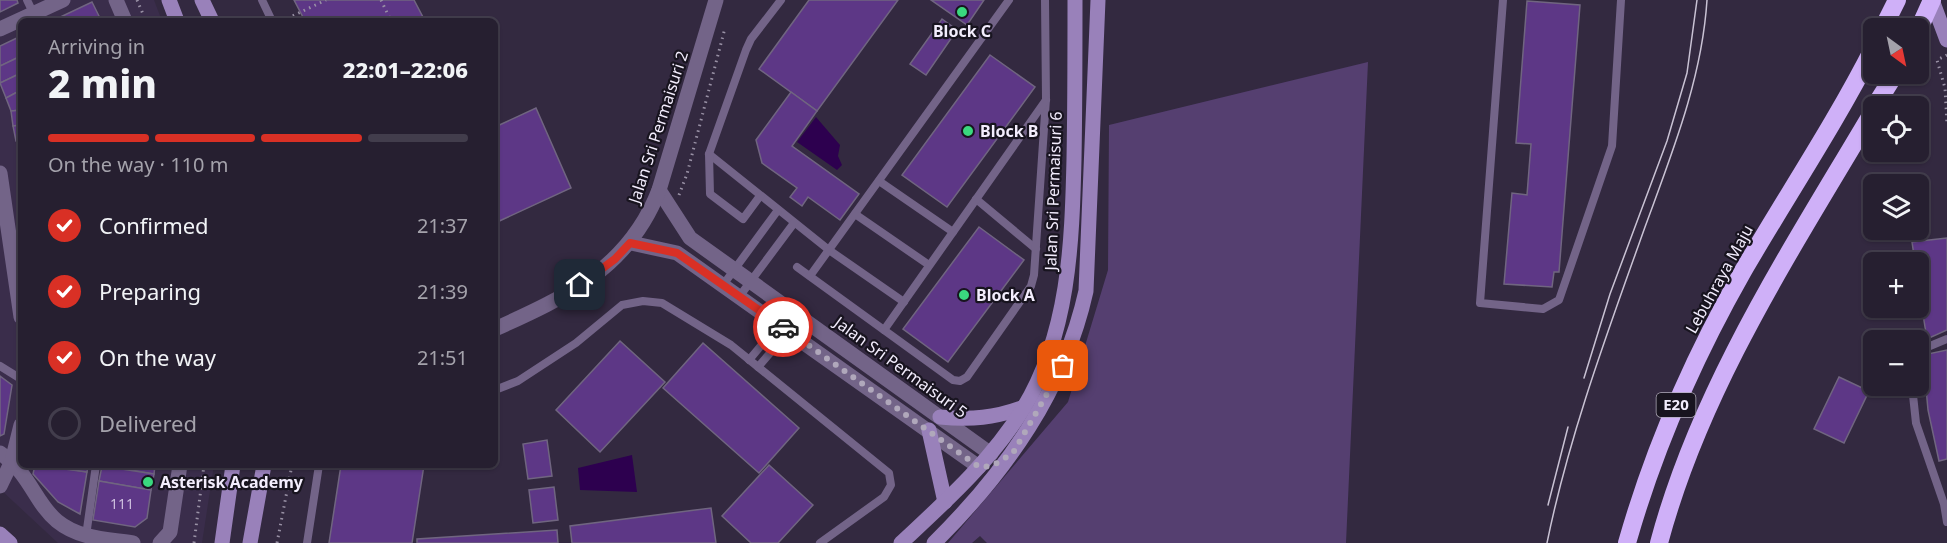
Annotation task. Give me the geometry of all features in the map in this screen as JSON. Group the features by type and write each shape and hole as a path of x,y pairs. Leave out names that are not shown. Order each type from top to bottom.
{"highway":[{"path":"1888,18 1897,0"},
{"path":"1924,18 1932,0"},
{"name":"Lebuhraya Maju","path":"1628,543 1643,485 1685,383 1742,273 1863,66"},
{"name":"E20","path":"1659,543 1668,510 1704,411 1755,312 1863,127"}],"street":[{"path":"32,11 63,0"},
{"path":"169,0 176,18"},
{"path":"202,0 211,18"},
{"name":"Jalan Sri Permaisuri 2","path":"498,328 563,298 615,259 630,243 651,212 716,0"},
{"name":"Jalan Sri Permaisuri 6","path":"901,543 987,462 1024,407 1058,325 1070,264 1075,0"},
{"path":"934,543 986,488 1013,453 1063,366 1077,330 1086,291 1098,0"},
{"path":"1932,0 1947,40"},
{"path":"119,1 124,18"},
{"path":"0,29 18,19"},
{"path":"0,173 3,211 18,273"},
{"name":"Jalan Sri Permaisuri 5","path":"659,190 690,238 940,417 987,462"},
{"path":"630,243 677,253 929,430 987,462 1013,453"},
{"path":"940,417 981,419 1001,416 1024,407"},
{"path":"929,430 945,502"},
{"path":"0,486 4,461 18,431"},
{"path":"4,461 57,521 86,536 133,543"},
{"path":"986,488 987,462"},
{"path":"160,543 170,532 180,468"},
{"path":"222,543 233,468"},
{"path":"250,543 263,468"}],"lane":[{"path":"262,0 271,18"},
{"path":"760,196 743,219 710,194 709,154 751,39 781,0"},
{"path":"810,276 1009,0"},
{"path":"797,267 953,380 960,381 967,377 1031,286 1036,249 1047,99 1045,0"},
{"path":"1503,0 1480,303 1543,309 1559,300 1612,146 1621,0"},
{"path":"884,330 1047,99"},
{"path":"709,154 829,250 904,302"},
{"path":"879,181 953,232"},
{"path":"976,199 1036,249"},
{"path":"723,285 778,210"},
{"path":"855,214 929,265"},
{"path":"739,297 794,223"},
{"path":"498,389 518,381 576,343 622,305 644,301 662,303 731,345 889,472 891,485 884,497 820,543"},
{"path":"758,367 796,314"},
{"path":"749,360 796,314"},
{"path":"1929,346 1947,339"},
{"path":"0,366 18,377"},
{"path":"1913,396 1916,423 1944,504 1947,522"},
{"path":"86,536 96,468"},
{"path":"307,543 319,468"}],"path":[{"path":"136,0 145,18"},
{"path":"288,18 326,0"},
{"path":"381,0 390,18"},
{"path":"1947,55 1937,60 1946,88 1947,124"},
{"path":"194,543 204,468"},
{"path":"277,543 291,468"}],"shaded area":[{"path":"0,0 154,0 161,18 18,18 18,468 214,468 202,543 58,543 0,489"},
{"path":"1368,62 1346,543 987,543 980,536 972,543 948,543 1068,402 1108,270 1109,125"},
{"path":"816,117 840,145 838,156 842,165 837,170 797,142"},
{"path":"632,455 637,492 580,490 578,468"}],"building":[{"path":"0,0 17,0 18,3 0,12"},
{"path":"294,0 414,0 423,18 303,18"},
{"path":"809,0 898,0 817,111 759,69"},
{"name":"Block C","path":"931,0 984,0 967,25"},
{"path":"1527,1 1580,5 1559,272 1554,272 1552,287 1504,284 1512,193 1527,195 1531,144 1516,143"},
{"path":"92,2 100,18 58,18"},
{"path":"942,19 957,30 926,75 910,64"},
{"path":"18,37 18,57 0,66 0,46"},
{"name":"Block B","path":"990,55 1035,87 947,207 902,175"},
{"path":"18,57 18,74 0,83 0,66"},
{"path":"18,74 18,92 6,98 0,83"},
{"path":"18,92 18,110 11,111 6,98"},
{"path":"791,92 817,111 792,146 859,194 840,220 808,197 802,206 790,197 797,188 762,163 756,140"},
{"path":"536,108 571,188 498,222 498,126"},
{"path":"18,110 18,125 13,126 11,111"},
{"path":"18,125 18,141 16,141 13,126"},
{"name":"Block A","path":"979,227 1024,260 948,362 903,329"},
{"path":"1947,238 1947,330 1929,338 1929,330 1926,330 1924,318 1929,318 1929,252 1914,252 1912,242"},
{"path":"620,341 665,382 600,452 556,410"},
{"path":"703,343 799,428 759,473 663,388"},
{"path":"1947,350 1947,459 1939,461 1928,410 1929,354"},
{"path":"0,376 12,385 4,434 0,436"},
{"path":"1839,377 1863,388 1863,396 1867,396 1844,443 1814,429"},
{"path":"547,440 552,476 528,479 523,444"},
{"path":"769,465 813,505 778,543 751,543 722,516"},
{"path":"34,468 87,472 80,514 58,502 33,474"},
{"path":"61,468 88,468 87,472"},
{"path":"102,468 154,474 151,490 99,481"},
{"path":"119,468 155,468 154,474"},
{"path":"341,468 424,468 412,543 329,543"},
{"path":"99,481 151,490 147,518 135,527 93,520"},
{"path":"554,487 558,520 533,523 529,490"},
{"path":"711,508 716,543 572,543 570,526"},
{"path":"557,530 558,543 417,543 417,539"}],"tram line":[{"path":"1584,378 1610,294 1667,141 1687,73 1697,0"},
{"path":"1547,543 1566,463 1590,384 1684,115 1699,58 1707,0"},
{"path":"1548,505 1568,427"}],"way so far":[{"path":"783,327 979,467 992,466 1013,453 1063,366"}],"place":[{"name":"Block C","path":"962,12"},
{"name":"Block B","path":"968,131"},
{"name":"Block A","path":"964,295"},
{"name":"Asterisk Academy","path":"148,482"}],"route":[{"path":"580,285 615,259 630,243 647,246 677,253 783,327"}]}
